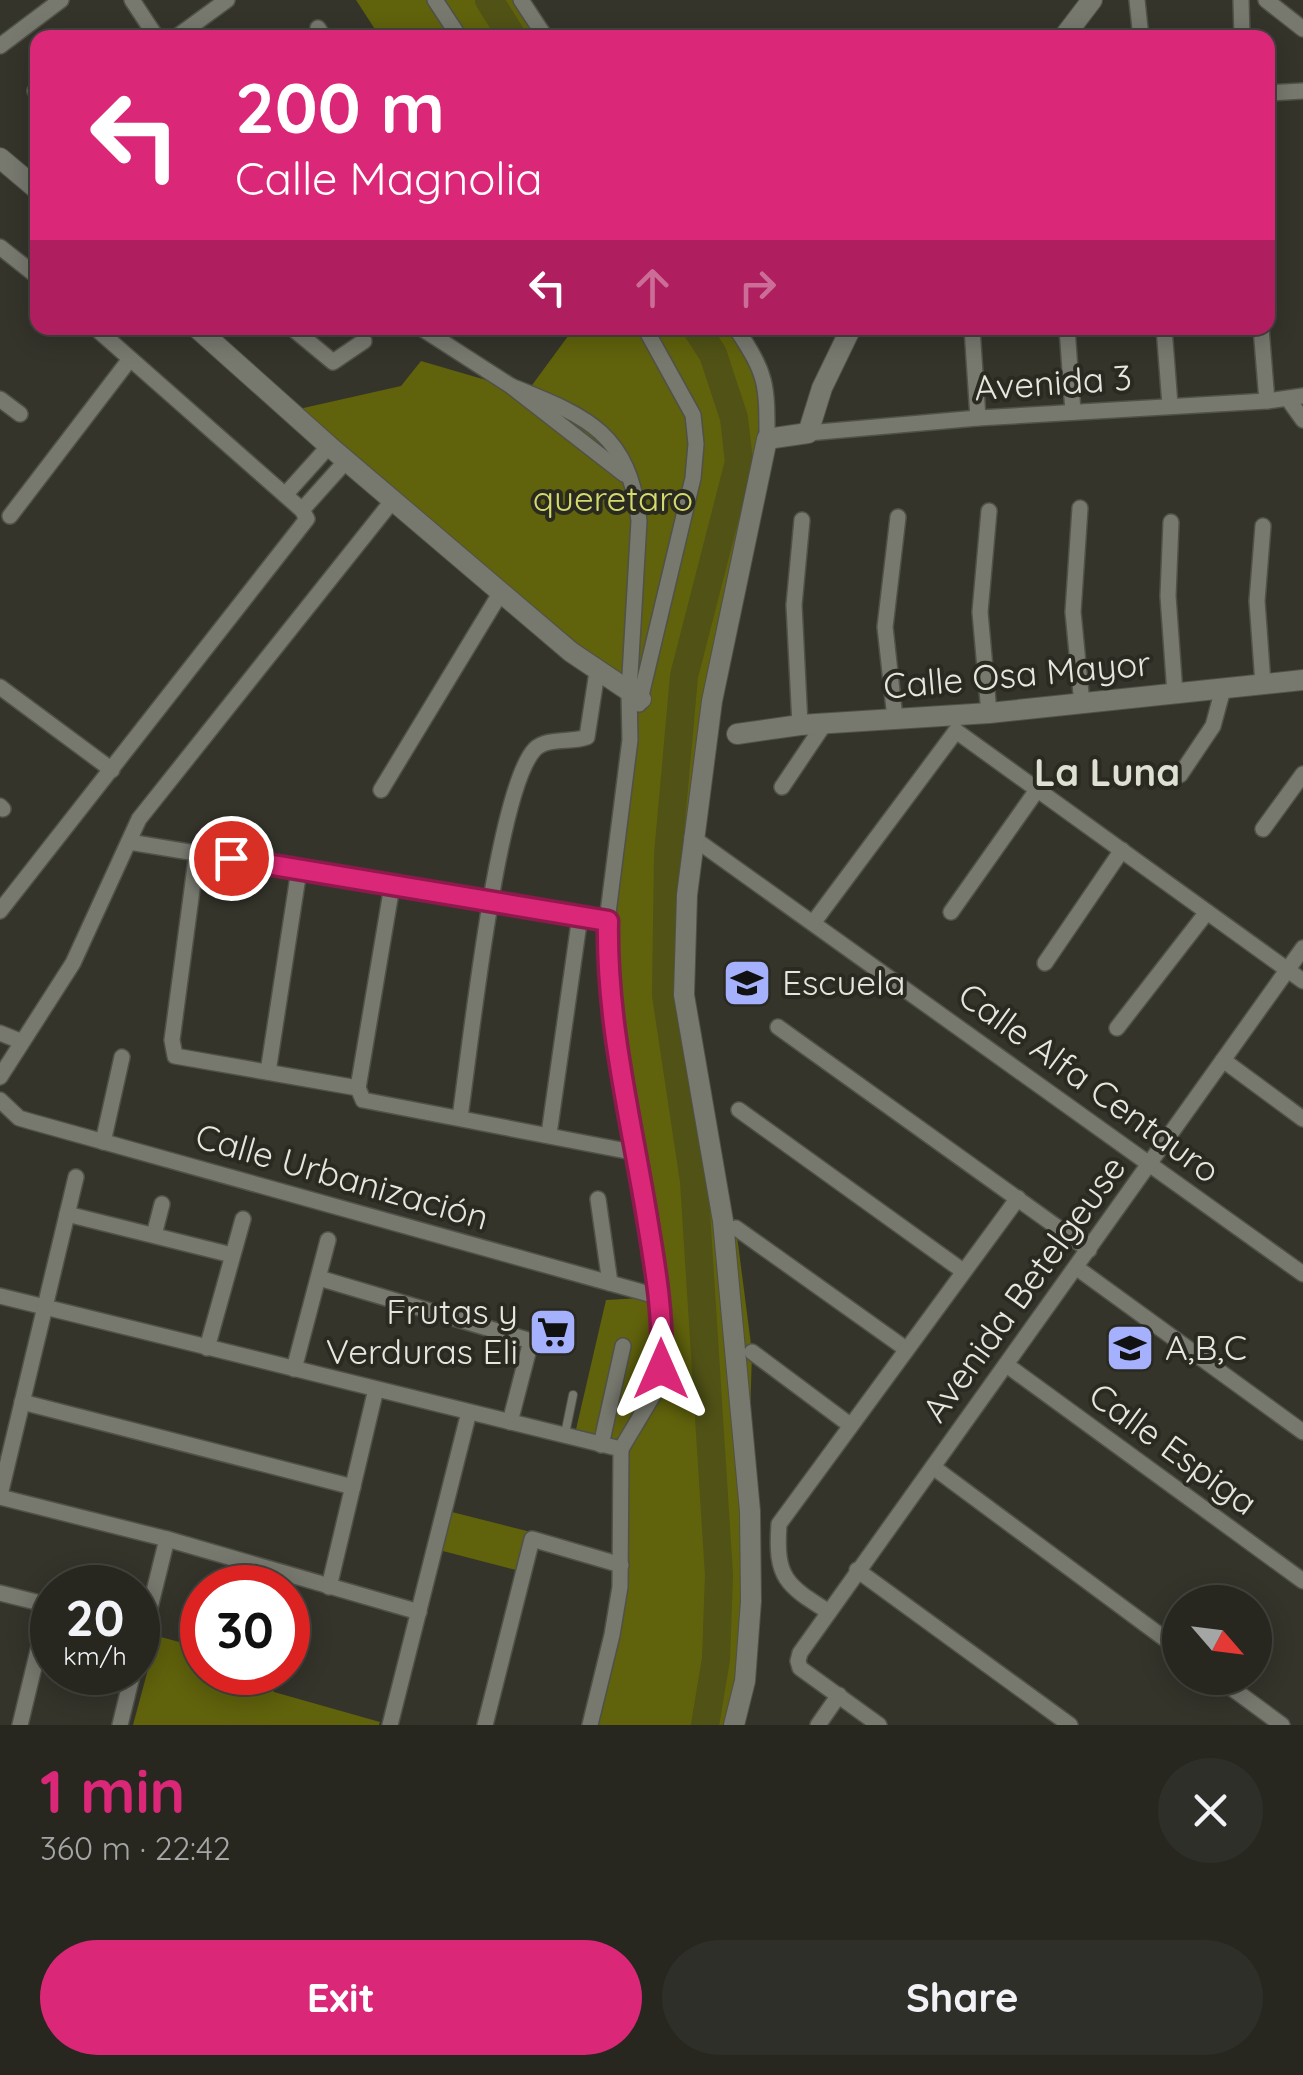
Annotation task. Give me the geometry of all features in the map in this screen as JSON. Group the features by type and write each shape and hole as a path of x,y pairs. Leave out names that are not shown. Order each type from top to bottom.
{"main road":[{"path":"1069,30 1092,0"},
{"path":"0,158 30,183"},
{"path":"206,335 501,592 597,672 635,696"},
{"path":"734,1725 745,1681 751,1602 750,1511 723,1221 686,1020 687,895 712,701 767,439 808,432 822,388 848,335"},
{"name":"Calle Osa Mayor","path":"737,734 895,718 956,723 989,713 1301,681"}],"street":[{"path":"0,46 61,0"},
{"path":"132,0 152,30"},
{"path":"186,30 227,0"},
{"path":"435,0 455,30"},
{"path":"522,0 541,30"},
{"path":"1137,0 1140,30"},
{"path":"1241,0 1242,30"},
{"path":"1266,0 1303,29"},
{"path":"1275,93 1303,91"},
{"path":"2,251 30,271"},
{"path":"0,910 307,519 302,510 103,335"},
{"path":"300,335 333,362 364,341"},
{"path":"432,335 511,386 581,415 599,428 616,452 637,499 635,696 608,921 607,971 616,1046 660,1297 661,1369 644,1415 621,1449 621,1565 612,1635 590,1725"},
{"path":"635,696 693,478 696,444 693,415 649,335"},
{"path":"741,335 758,360 767,388 767,439"},
{"path":"972,335 978,418"},
{"path":"1067,335 1072,412"},
{"path":"1165,335 1170,405"},
{"path":"1262,335 1267,401"},
{"path":"10,516 130,359"},
{"path":"0,399 20,414"},
{"path":"1298,400 1303,420"},
{"name":"Avenida 3","path":"808,432 1170,405 1298,400"},
{"path":"285,495 329,446"},
{"path":"302,510 346,461"},
{"path":"0,1077 73,963 128,842 152,802 392,500"},
{"path":"1080,508 1074,612 1082,704"},
{"path":"989,511 980,612 989,713"},
{"path":"895,718 885,627 898,518"},
{"path":"800,725 794,605 802,520"},
{"path":"1171,522 1168,596 1175,694"},
{"path":"1263,526 1258,601 1263,684"},
{"path":"381,790 501,592"},
{"path":"460,1117 491,902 511,806 525,764 542,744 586,737 597,672"},
{"path":"0,688 112,770"},
{"path":"1180,775 1213,726 1222,689"},
{"path":"782,787 825,723"},
{"path":"813,923 956,723 1038,790 1303,981"},
{"path":"1263,829 1303,774"},
{"path":"951,912 1038,790"},
{"name":"Calle Alfa Centauro","path":"692,838 1303,1274"},
{"path":"128,842 608,921"},
{"path":"1045,963 1122,850"},
{"path":"197,852 172,1049 175,1056 358,1088"},
{"path":"268,1072 299,870"},
{"path":"392,886 358,1088 363,1100 637,1153"},
{"path":"1117,1028 1207,912"},
{"path":"549,1134 580,916"},
{"name":"Avenida Betelgeuse","path":"839,1695 798,1665 800,1654 1303,948"},
{"path":"778,1027 1089,1250"},
{"path":"0,1033 20,1041"},
{"path":"102,1142 122,1056"},
{"path":"1223,1060 1303,1119"},
{"name":"Calle Urbanización","path":"5,1106 29,1122 660,1297"},
{"path":"739,1110 964,1270"},
{"path":"76,1177 0,1496 167,1539 419,1612"},
{"path":"829,1612 794,1589 784,1577 779,1524 1018,1198"},
{"path":"598,1200 610,1283"},
{"path":"154,1235 162,1204"},
{"path":"68,1214 232,1255"},
{"path":"208,1348 242,1219"},
{"path":"736,1228 906,1349"},
{"path":"294,1369 328,1240"},
{"path":"1076,1268 1303,1432"},
{"path":"319,1278 531,1341 510,1422"},
{"path":"0,1296 621,1449"},
{"path":"601,1445 624,1346"},
{"path":"752,1352 850,1425"},
{"name":"Calle Espiga","path":"1008,1366 1303,1581"},
{"path":"329,1586 376,1389"},
{"path":"22,1402 352,1487"},
{"path":"390,1725 469,1412"},
{"path":"933,1467 1162,1637"},
{"path":"159,1565 167,1539"},
{"path":"485,1725 532,1539 621,1565"},
{"path":"857,1570 1070,1725"},
{"path":"0,1593 30,1601"},
{"path":"20,1725 30,1687"},
{"path":"120,1725 127,1695"},
{"path":"818,1725 839,1695 878,1725"},
{"path":"1241,1695 1282,1725"}],"lane":[{"path":"565,1436 573,1394"}],"green space":[{"path":"356,0 521,0 541,30 375,30"},
{"name":"queretaro","path":"569,335 740,335 767,388 687,895 703,1119 736,1228 752,1352 748,1627 725,1725 590,1725 612,1635 621,1450 574,1438 606,1300 659,1297 623,1086 607,921 628,692 290,411 401,386 421,361 527,392"},
{"path":"448,1511 531,1532 520,1571 439,1550"},
{"path":"160,1637 180,1642 180,1695 285,1695 380,1722 379,1725 133,1725 141,1695 160,1695"}],"waterway":[{"path":"489,0 508,30"},
{"path":"701,335 713,354 734,418 739,462 684,676 668,855 666,995 694,1181 719,1575 716,1659 705,1725"}],"place":[{"name":"Escuela","path":"747,983"},
{"name":"Frutas y Verduras Eli","path":"553,1332"},
{"name":"A,B,C","path":"1130,1348"}],"district":[{"name":"La Luna","path":"1107,773"}],"route":[{"path":"231,858 608,921 607,971 616,1046 660,1297 661,1369"}]}
